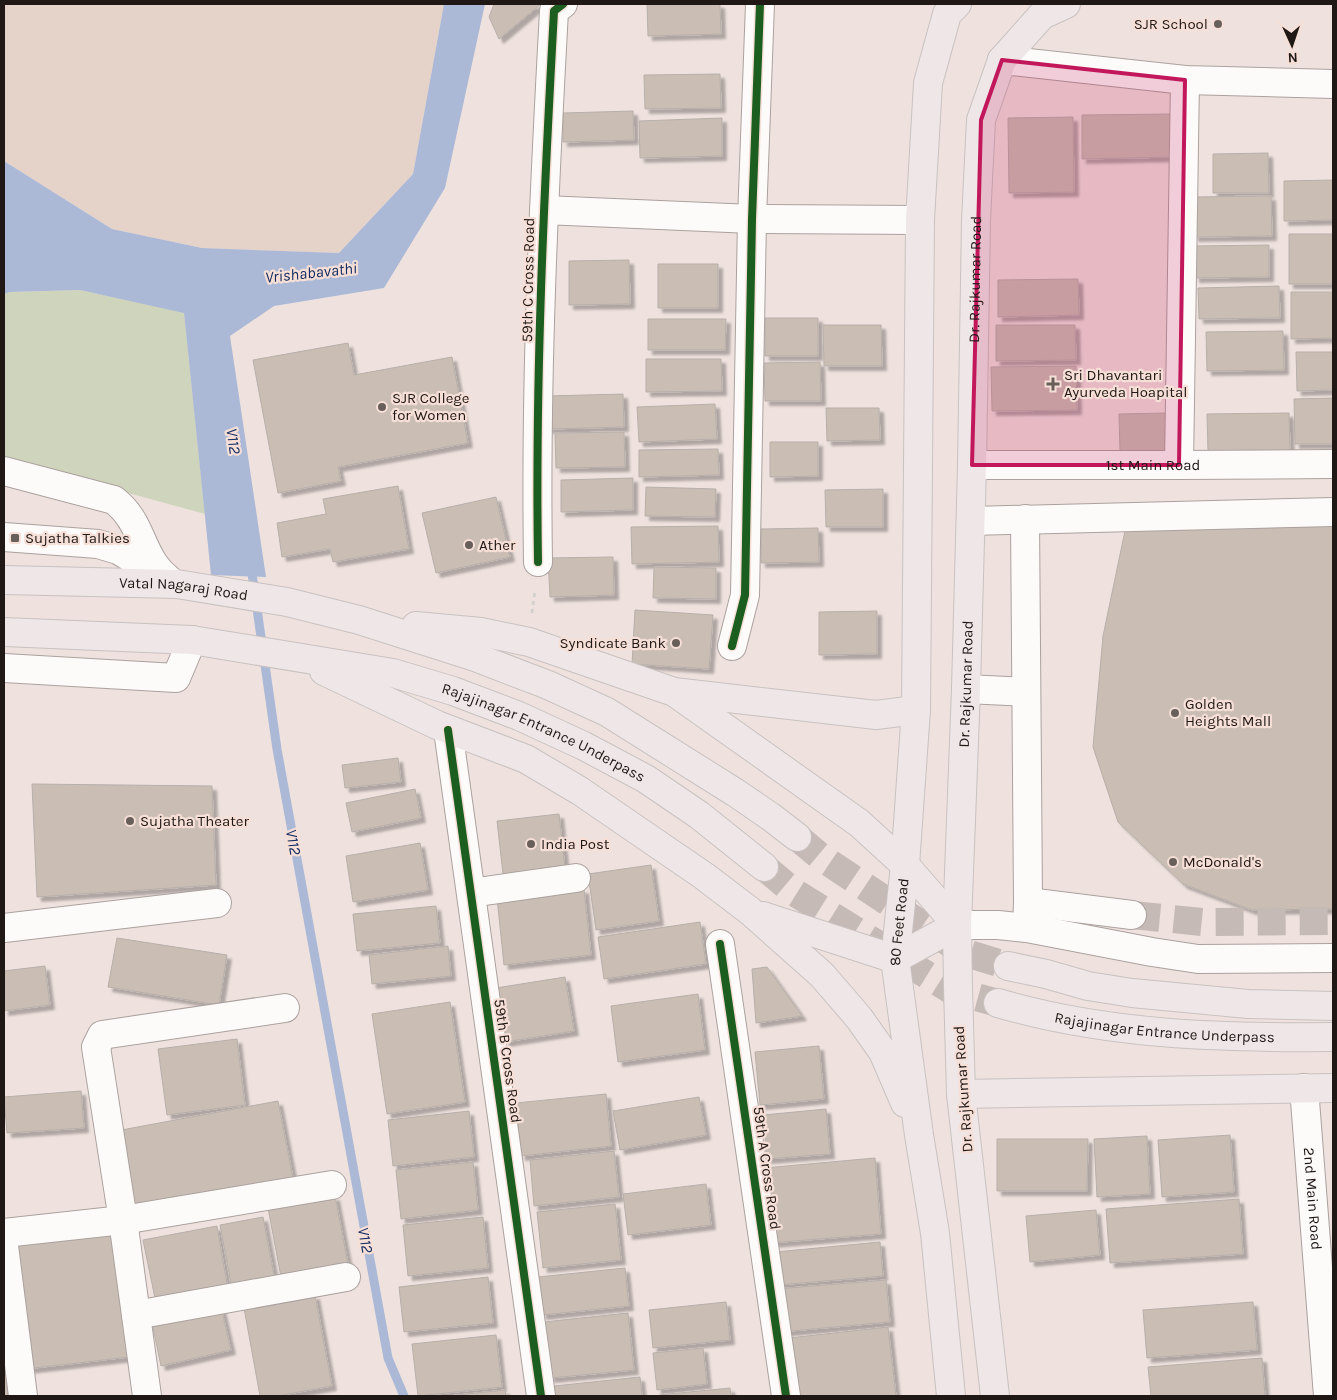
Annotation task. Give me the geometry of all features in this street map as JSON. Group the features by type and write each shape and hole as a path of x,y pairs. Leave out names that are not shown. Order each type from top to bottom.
{"main road":[{"path":"360,620 481,632 529,642 674,692 876,715 916,710 920,220 928,83 947,14 957,4"},
{"name":"Dr. Rajkumar Road","path":"995,1396 961,1094 957,925 971,521 976,220 981,120 1002,60 1042,15 1066,4"},
{"name":"Vatal Nagaraj Road","path":"4,580 173,582 287,602 360,620"},
{"path":"360,620 474,657 548,685 607,712 736,793 797,837"},
{"path":"4,632 199,641 296,657 448,730 526,759 580,791 704,876 750,911 822,975 859,1018 883,1052 919,1135 935,1233 951,1396"},
{"name":"Rajajinagar Entrance Underpass","path":"296,657 393,674 453,691 519,716 584,746 646,779 699,815 764,867"},
{"path":"674,692 851,816 905,865 957,925 895,959 771,920 750,911"},
{"name":"80 Feet Road","path":"916,710 905,865 895,959 919,1135"},
{"name":"Rajajinagar Entrance Underpass","path":"1008,966 1088,986 1132,993 1248,1004 1333,1006"},
{"name":"Rajajinagar Entrance Underpass","path":"998,1003 1062,1019 1166,1034 1224,1037 1333,1037"},
{"path":"961,1094 1333,1088"}],"street":[{"name":"59th C Cross Road","path":"538,562 537,496 544,210 554,11 563,4"},
{"path":"732,646 745,595 752,219 760,4"},
{"path":"1002,60 1185,80 1333,84"},
{"path":"1179,466 1185,80"},
{"path":"544,210 752,219 920,220"},
{"name":"1st Main Road","path":"972,465 1179,466 1333,464"},
{"path":"4,471 114,500 124,507 130,515 154,564 173,582"},
{"path":"971,521 1333,512"},
{"path":"1025,519 1027,915"},
{"path":"4,537 98,544 118,550 173,582"},
{"path":"4,668 176,678 199,641"},
{"path":"966,689 1026,692"},
{"name":"59th B Cross Road","path":"448,730 541,1396"},
{"path":"471,893 576,878"},
{"path":"4,928 217,903"},
{"path":"1027,915 1152,952 1198,959 1333,958"},
{"path":"957,925 998,925 1027,915 1132,915"},
{"name":"59th A Cross Road","path":"720,944 786,1396"},
{"path":"147,1396 124,1220 96,1047 102,1034 285,1008"},
{"name":"2nd Main Road","path":"1304,1088 1327,1310 1328,1396"},
{"path":"4,1233 124,1220 332,1185"},
{"path":"4,1246 23,1396"},
{"path":"136,1316 346,1277"}],"path":[{"path":"529,642 538,562"}],"highlighted area":[{"path":"1002,60 1185,80 1179,465 972,465 981,120"}],"shaded area":[{"path":"4,4 444,4 413,174 339,253 202,248 112,229 4,161"}],"green space":[{"path":"80,290 184,312 205,514 4,459 4,294 10,292"}],"water":[{"name":"Vrishabavathi","path":"444,4 485,4 445,188 384,288 274,306 230,336 266,577 211,575 184,313 80,290 10,292 4,294 4,161 112,229 202,248 339,253 413,174"}],"building":[{"path":"494,4 541,4 499,39 489,17"},
{"path":"647,4 720,4 721,34 648,36"},
{"path":"720,74 721,108 645,109 644,75"},
{"path":"633,111 634,140 563,142 563,113"},
{"path":"1173,114 1174,157 1082,159 1082,115"},
{"path":"1073,117 1074,192 1009,193 1008,118"},
{"path":"722,118 722,156 640,158 639,121"},
{"path":"1268,153 1269,193 1213,193 1213,154"},
{"path":"1333,180 1333,220 1284,221 1284,181"},
{"path":"1271,196 1272,236 1194,237 1193,197"},
{"path":"1289,234 1333,234 1333,284 1289,284"},
{"path":"1269,245 1269,277 1195,278 1194,246"},
{"path":"629,260 630,304 569,305 569,261"},
{"path":"658,264 718,264 718,308 658,308"},
{"path":"1078,279 1079,315 998,317 998,280"},
{"path":"1279,286 1280,318 1199,319 1198,288"},
{"path":"1291,292 1333,292 1333,338 1291,339"},
{"path":"765,318 818,318 818,356 765,356"},
{"path":"648,319 726,319 725,350 648,350"},
{"path":"823,325 881,325 882,366 824,366"},
{"path":"996,325 1075,325 1076,360 996,361"},
{"path":"1283,331 1284,370 1207,371 1206,332"},
{"path":"348,343 354,375 452,357 468,443 338,467 341,481 278,493 253,360"},
{"path":"1296,352 1333,352 1333,390 1297,391"},
{"path":"646,359 721,359 722,391 646,392"},
{"path":"820,362 821,401 765,401 764,363"},
{"path":"1076,366 1077,410 992,411 991,367"},
{"path":"623,394 624,427 548,429 547,396"},
{"path":"1333,398 1333,444 1295,444 1294,399"},
{"path":"715,404 717,439 639,442 637,407"},
{"path":"826,408 879,408 880,440 827,441"},
{"path":"1166,413 1166,451 1120,451 1119,414"},
{"path":"1289,413 1290,451 1208,452 1207,414"},
{"path":"624,432 625,467 556,468 555,433"},
{"path":"770,442 818,442 818,476 770,477"},
{"path":"718,449 719,475 639,477 639,450"},
{"path":"633,478 633,510 561,512 561,480"},
{"path":"398,486 409,549 333,562 330,549 282,557 277,523 326,514 323,499"},
{"path":"646,487 716,489 715,517 645,516"},
{"path":"883,489 883,527 826,527 825,490"},
{"path":"496,497 510,557 436,573 422,513"},
{"path":"1333,523 1333,909 1252,910 1183,884 1118,822 1093,747 1103,636 1126,526"},
{"path":"718,526 719,562 632,564 631,527"},
{"path":"818,528 819,562 761,563 761,529"},
{"path":"613,557 614,595 550,597 548,558"},
{"path":"654,567 716,568 716,599 653,598"},
{"path":"635,610 713,615 709,669 632,664"},
{"path":"877,611 877,654 819,655 819,612"},
{"path":"398,758 401,782 345,788 342,765"},
{"path":"32,784 212,786 216,885 37,897"},
{"path":"415,789 421,818 352,832 346,803"},
{"name":"India Post","path":"559,814 565,868 503,874 497,821"},
{"path":"420,843 428,890 353,902 346,856"},
{"path":"651,865 659,921 596,930 588,874"},
{"path":"584,889 591,955 504,965 497,898"},
{"path":"436,906 440,943 357,951 353,914"},
{"path":"700,922 706,964 604,979 598,937"},
{"path":"117,938 227,955 219,1005 108,987"},
{"path":"448,946 451,976 372,984 369,955"},
{"path":"45,966 50,1005 4,1011 4,971"},
{"path":"767,967 802,1016 756,1023 752,969"},
{"path":"565,977 574,1031 505,1042 496,988"},
{"path":"698,994 705,1050 618,1062 611,1006"},
{"path":"450,1002 465,1102 387,1114 372,1014"},
{"path":"237,1039 245,1105 167,1115 158,1049"},
{"path":"819,1046 824,1099 760,1105 755,1052"},
{"path":"81,1091 84,1128 7,1133 4,1097"},
{"path":"606,1094 611,1146 521,1156 516,1103"},
{"path":"699,1097 706,1135 620,1150 613,1111"},
{"path":"278,1101 294,1183 132,1213 116,1131"},
{"path":"826,1109 830,1154 767,1159 763,1115"},
{"path":"469,1111 474,1157 393,1166 388,1120"},
{"path":"1230,1135 1234,1192 1162,1197 1158,1140"},
{"path":"1147,1136 1150,1194 1097,1197 1094,1139"},
{"path":"997,1139 1088,1139 1087,1191 997,1191"},
{"path":"614,1151 619,1197 534,1206 530,1160"},
{"path":"875,1158 881,1234 770,1243 764,1168"},
{"path":"473,1162 478,1210 401,1219 396,1170"},
{"path":"706,1184 711,1225 628,1235 623,1194"},
{"path":"335,1196 349,1269 282,1282 268,1208"},
{"path":"1239,1199 1243,1254 1110,1263 1106,1209"},
{"path":"615,1204 621,1260 543,1268 537,1212"},
{"path":"1096,1210 1100,1255 1030,1262 1026,1216"},
{"path":"263,1217 276,1286 233,1294 220,1225"},
{"path":"483,1217 488,1268 408,1276 403,1225"},
{"path":"217,1226 228,1290 156,1303 143,1240"},
{"path":"114,1227 129,1357 26,1369 12,1238"},
{"path":"880,1242 883,1276 778,1285 775,1252"},
{"path":"625,1268 629,1306 542,1315 538,1277"},
{"path":"488,1277 493,1323 404,1332 399,1287"},
{"path":"886,1280 890,1322 780,1332 777,1289"},
{"path":"315,1295 332,1386 277,1396 260,1396 244,1308"},
{"path":"726,1302 730,1340 653,1348 649,1310"},
{"path":"1253,1302 1257,1350 1147,1358 1143,1310"},
{"path":"220,1303 231,1350 161,1366 151,1318"},
{"path":"4,1310 12,1396 4,1396"},
{"path":"628,1313 634,1370 550,1378 544,1322"},
{"path":"888,1327 896,1396 796,1396 789,1338"},
{"path":"496,1335 502,1387 418,1396 412,1344"},
{"path":"703,1348 707,1384 657,1390 653,1353"},
{"path":"1262,1358 1265,1396 1151,1396 1148,1367"},
{"path":"640,1377 642,1396 555,1396 554,1386"},
{"path":"730,1388 731,1396 659,1396 659,1395"},
{"path":"505,1390 506,1396 449,1396"}],"waterway":[{"name":"V112","path":"251,567 277,749 388,1358 404,1396"}],"tunnel":[{"path":"797,837 822,858 963,952 1008,966"},
{"path":"764,867 794,892 951,990 998,1003"},
{"path":"1132,915 1202,922 1333,921"}],"cycle path":[{"path":"538,562 539,355 544,217 554,11 563,4"},
{"path":"732,646 745,595 752,219 760,4"},
{"path":"448,730 541,1396"},
{"path":"720,944 786,1396"}],"place":[{"name":"SJR School","path":"1218,24"},
{"name":"Sri Dhavantari Ayurveda Hoapital","path":"1053,384"},
{"name":"SJR College for Women","path":"382,407"},
{"name":"Sujatha Talkies","path":"15,538"},
{"name":"Ather","path":"469,545"},
{"name":"Syndicate Bank","path":"676,643"},
{"name":"Golden Heights Mall","path":"1175,713"},
{"name":"Sujatha Theater","path":"130,821"},
{"name":"India Post","path":"531,844"},
{"name":"McDonald's","path":"1173,862"}]}
